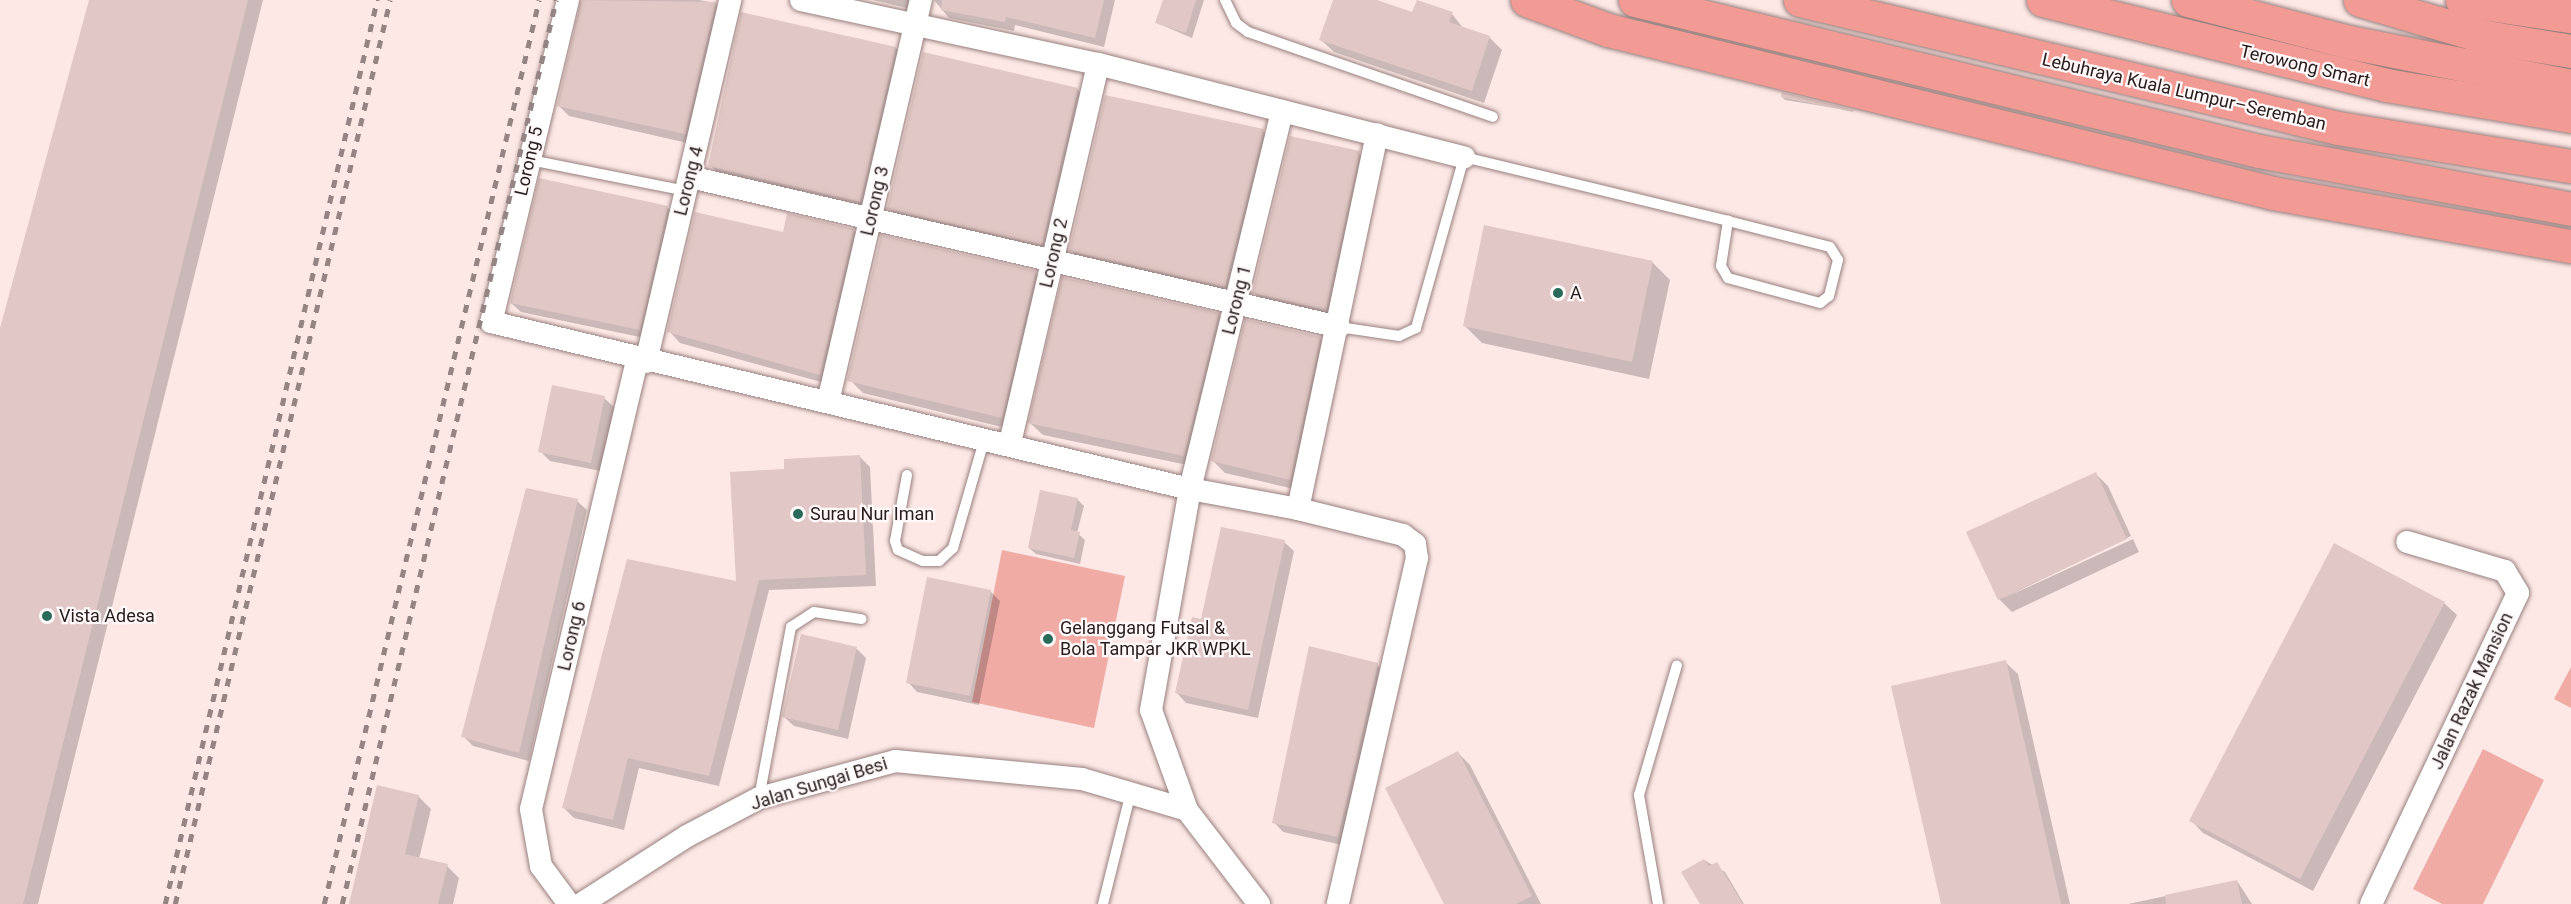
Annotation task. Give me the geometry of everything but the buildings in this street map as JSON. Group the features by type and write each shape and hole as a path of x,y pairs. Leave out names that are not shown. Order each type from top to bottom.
{"highway":[{"path":"1527,0 1608,30 2272,193 2571,246"},
{"path":"1635,0 2259,152 2571,209"},
{"name":"Lebuhraya Kuala Lumpur–Seremban","path":"1800,0 2338,128 2571,166"},
{"name":"Terowong Smart","path":"2043,0 2386,85 2571,116"},
{"name":"Terowong Smart","path":"2188,0 2349,42 2571,86"},
{"path":"2360,0 2486,37 2571,51"},
{"path":"2462,0 2571,16"}],"street":[{"name":"Lorong 5","path":"568,0 491,322 642,361"},
{"name":"Lorong 4","path":"642,361 688,184 730,0"},
{"path":"801,0 1098,64 1464,157"},
{"name":"Lorong 3","path":"828,402 921,0"},
{"name":"Lorong 2","path":"1010,442 1098,64"},
{"name":"Lorong 1","path":"1190,489 1282,111"},
{"path":"1298,509 1339,327 1377,134"},
{"path":"688,184 872,215 1339,327"},
{"path":"642,361 1010,442 1190,489 1298,509 1403,535 1415,544 1417,558 1338,904"},
{"name":"Lorong 6","path":"569,904 541,866 531,809 642,361"},
{"path":"1190,489 1151,710 1187,810 1259,904"},
{"name":"Jalan Razak Mansion","path":"2371,904 2518,593 2505,571 2407,542"},
{"name":"Jalan Sungai Besi","path":"581,904 687,836 759,798 895,761 1083,779 1130,796 1187,810"}],"lane":[{"path":"1225,0 1236,23 1248,32 1493,117"},
{"path":"1339,327 1399,336 1416,328 1464,157 1728,221 1830,247 1838,260 1829,296 1820,303 1728,278 1720,266 1728,221"},
{"path":"530,159 688,184"},
{"path":"907,475 895,541 898,550 923,561 939,561 953,548 986,437"},
{"path":"759,798 791,627 814,612 861,619"},
{"path":"1658,904 1639,795 1677,665"},
{"path":"1102,904 1130,796"}],"shaded area":[{"name":"Gelanggang Futsal & Bola Tampar JKR WPKL","path":"1002,550 1125,576 1094,728 972,702"},
{"path":"2571,667 2571,708 2554,699"},
{"path":"2483,749 2544,780 2483,904 2442,904 2413,889"}],"railway":[{"path":"165,904 377,0"},
{"path":"175,904 390,0"},
{"path":"324,904 539,0"},
{"path":"342,904 556,0"}],"place":[{"name":"A","path":"1558,293"},
{"name":"Surau Nur Iman","path":"798,514"},
{"name":"Vista Adesa","path":"47,616"},
{"name":"Gelanggang Futsal & Bola Tampar JKR WPKL","path":"1048,639"}]}
